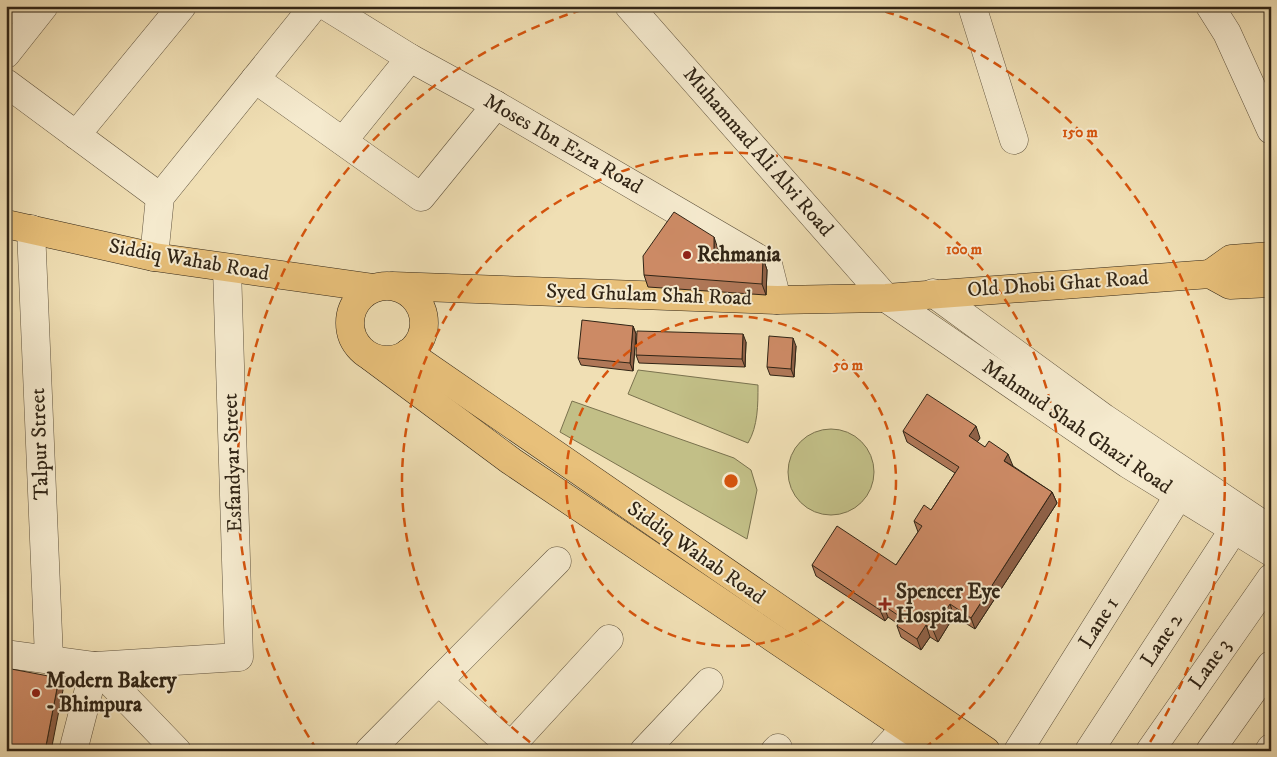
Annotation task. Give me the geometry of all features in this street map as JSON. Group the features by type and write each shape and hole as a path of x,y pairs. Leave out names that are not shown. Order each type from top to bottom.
{"main road":[{"name":"Siddiq Wahab Road","path":"19,227 154,258 383,287"},
{"path":"1271,256 1231,258 1210,274 1230,285 1271,283"},
{"name":"Old Dhobi Ghat Road","path":"896,296 1210,274"},
{"name":"Syed Ghulam Shah Road","path":"383,287 776,300 896,296"},
{"path":"383,287 410,294 421,310 424,320 420,338 408,353 390,360 371,356 363,351 352,336 350,317 358,299 383,287"},
{"name":"Siddiq Wahab Road","path":"408,353 915,718 941,751"},
{"name":"Siddiq Wahab Road","path":"371,356 511,461 915,718 986,751"}],"street":[{"path":"6,11 10,6"},
{"path":"76,135 182,6"},
{"path":"154,258 160,197 314,6"},
{"name":"Moses Ibn Ezra Road","path":"326,6 410,58 496,105 768,264 776,300"},
{"name":"Muhammad Ali Alvi Road","path":"630,6 896,296"},
{"path":"972,6 1014,140"},
{"path":"6,54 39,8"},
{"path":"1216,8 1271,130"},
{"path":"343,141 410,58"},
{"path":"255,79 421,197 496,105"},
{"path":"6,82 160,197"},
{"name":"Talpur Street","path":"19,227 49,658"},
{"name":"Esfandyar Street","path":"94,666 239,657 227,268"},
{"name":"Mahmud Shah Ghazi Road","path":"933,293 1104,418 1271,530"},
{"name":"Mahmud Shah Ghazi Road","path":"896,296 1128,464 1271,552"},
{"name":"Lane 1","path":"1018,751 1179,495"},
{"name":"Lane 2","path":"1089,751 1234,530"},
{"path":"369,751 556,562"},
{"name":"Lane 3","path":"1150,751 1271,578"},
{"path":"438,681 511,749 609,639"},
{"path":"6,654 49,658 94,666 177,751"},
{"path":"1210,751 1271,665"},
{"path":"73,751 94,666"},
{"path":"644,751 709,682"},
{"path":"884,751 915,718"}],"shaded area":[{"path":"638,370 758,385 756,422 748,443 628,394"},
{"path":"572,401 734,458 751,470 757,490 747,539 560,432"},
{"path":"831,429 847,432 855,436 867,448 871,456 874,472 871,488 867,496 855,508 847,512 831,515 815,512 807,508 795,496 791,488 788,472 791,456 795,448 807,436 815,432"}],"building":[{"name":"Rehmania","path":"674,212 714,237 714,249 763,258 762,284 644,275 643,256"},
{"path":"582,320 633,326 630,363 578,358"},
{"path":"637,331 743,334 742,359 636,355"},
{"path":"769,336 793,338 791,369 767,367"},
{"path":"927,394 976,426 969,436 985,447 989,441 1008,454 1004,461 1052,492 971,618 950,604 933,630 926,625 917,639 897,626 902,618 883,605 880,610 812,565 837,526 896,565 922,526 914,521 924,505 931,510 959,467 903,431"},
{"path":"6,668 59,678 45,751 6,751"}],"place":[{"name":"Rehmania","path":"687,255"},
{"name":"Spencer Eye Hospital","path":"885,604"},
{"name":"Modern Bakery - Bhimpura","path":"36,693"}]}
